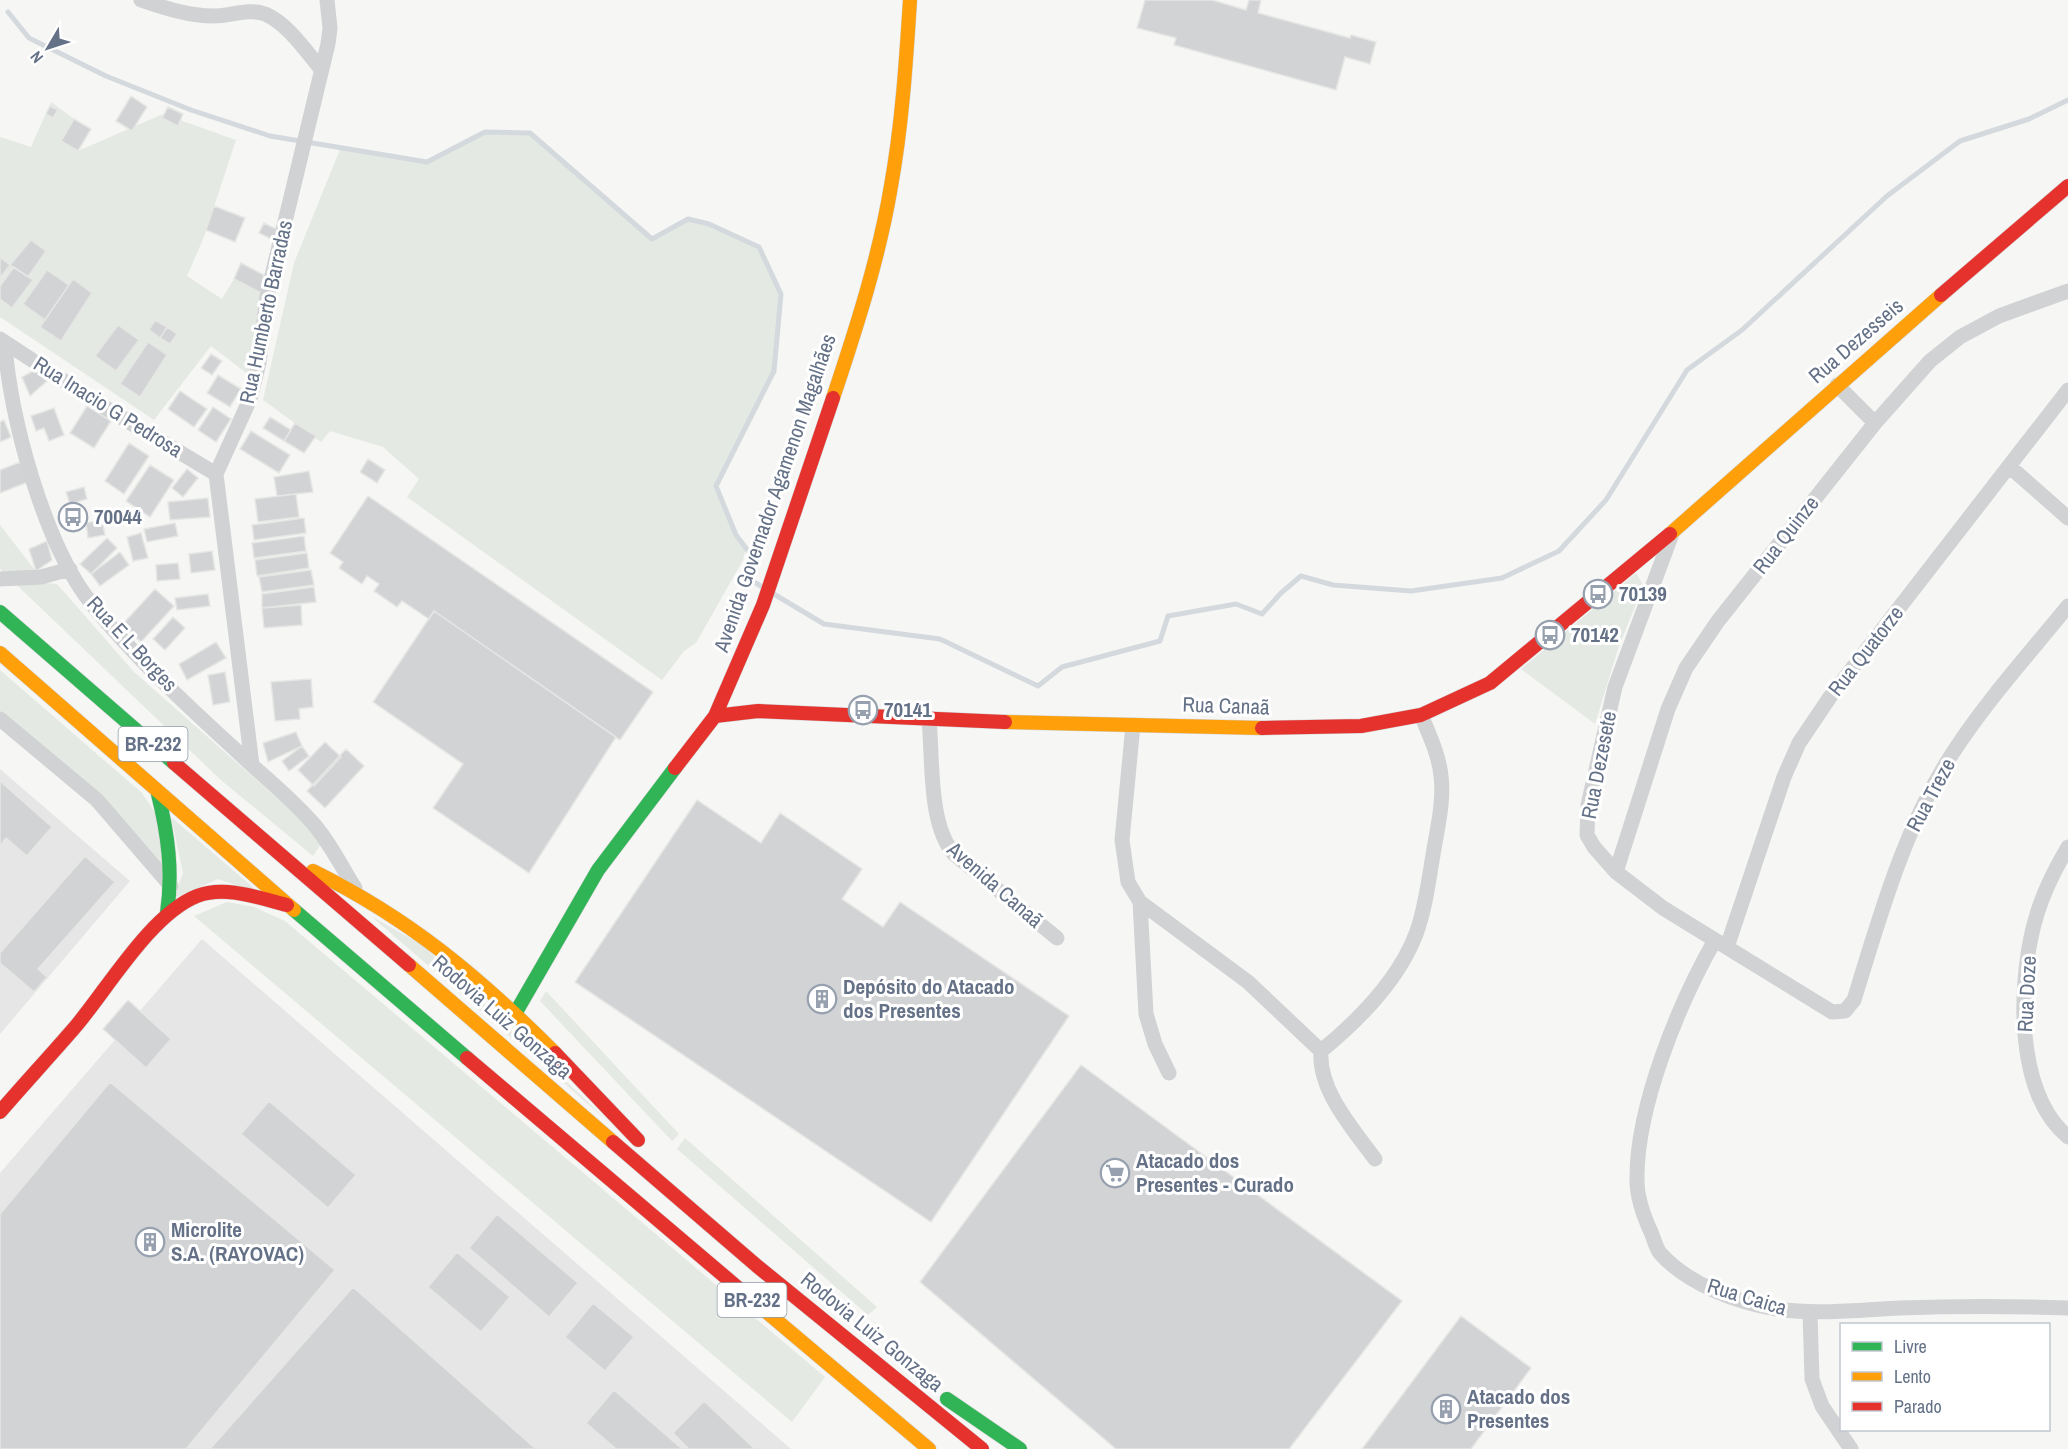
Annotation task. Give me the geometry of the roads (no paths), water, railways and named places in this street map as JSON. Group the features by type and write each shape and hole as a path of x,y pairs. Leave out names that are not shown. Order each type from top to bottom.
{"main road":[{"name":"Avenida Governador Agamenon Magalhães","path":"516,1012 598,870 715,716 763,605 850,346 872,269 893,176 905,86 910,0"},
{"name":"Rua Dezesseis","path":"1673,531 1836,385 2068,186"},
{"name":"Rua Canaã","path":"715,716 758,711 930,720 1295,729 1360,726 1421,715 1490,683 1673,531"},
{"name":"Rodovia Luiz Gonzaga","path":"0,612 756,1266 982,1449"},
{"name":"BR-232","path":"0,653 158,794 575,1151 929,1449"},
{"path":"158,794 170,843 171,886 167,914"},
{"path":"285,859 357,890 404,922 516,1012 645,1148"},
{"path":"0,1112 76,1025 167,914 197,896 213,891 291,906"},
{"path":"661,1165 756,1266"},
{"path":"848,1340 883,1356 1020,1449"}],"street":[{"path":"141,0 188,14 215,16 254,12 266,15 281,25 321,69"},
{"name":"Rua Humberto Barradas","path":"216,474 250,399 259,363 267,296 330,28 327,0"},
{"name":"Rua Quinze","path":"1616,872 1668,709 1686,668 1718,621 1875,423 1930,361 1960,337 1999,316 2068,291"},
{"name":"Rua Inacio G Pedrosa","path":"3,340 99,404 216,474"},
{"name":"Rua E L Borges","path":"3,340 8,377 30,467 48,522 70,569 90,601 136,652 311,820 357,890"},
{"path":"1836,385 1875,423"},
{"name":"Rua Quatorze","path":"1721,944 1799,742 1830,697 2068,390"},
{"path":"2010,467 2068,518"},
{"path":"216,474 252,765"},
{"name":"Rua Dezesete","path":"1673,531 1615,687 1588,805 1587,835 1594,847 1616,872 1663,908 1832,1012 1845,1011"},
{"path":"0,579 40,577 70,569"},
{"name":"Rua Treze","path":"1845,1011 1854,1000 1908,837 1930,792 1952,754 1981,714 2068,606"},
{"path":"1321,1051 1346,1031 1382,990 1397,971 1416,933 1426,897 1442,787 1439,762 1421,715"},
{"path":"0,718 97,800 171,886"},
{"name":"Avenida Canaã","path":"930,720 937,820 944,842 954,854 1057,938"},
{"path":"1133,725 1122,840 1128,882 1140,902 1248,982 1321,1051 1322,1071 1343,1116 1375,1159"},
{"name":"Rua Doze","path":"2068,847 2037,913 2029,946 2025,1044 2033,1078 2047,1112 2068,1137"},
{"path":"1140,902 1146,1014 1155,1044 1169,1072"},
{"name":"Rua Caica","path":"1721,944 1685,997 1650,1099 1639,1147 1637,1182 1644,1218 1659,1252 1689,1278 1732,1297 1775,1309 1810,1313 1956,1306 2068,1308"},
{"path":"1810,1313 1812,1379 1822,1406 1851,1449"}],"waterway":[{"path":"8,12 29,38 106,76 191,110 270,136 427,162 485,132 530,133 652,239 688,219 709,224 759,247 781,294 774,371 716,486 736,535 752,556 749,579 764,588"},
{"path":"772,593 824,624 940,639 1038,686 1062,667 1160,641 1168,616 1236,604 1262,614 1301,576 1333,585 1411,591 1502,578 1559,551 1606,500 1687,370 1742,330 1887,196 1960,141 2029,119 2068,100"}],"place":[{"name":"70044","path":"73,517"},
{"name":"70139","path":"1598,594"},
{"name":"70142","path":"1550,635"},
{"name":"70141","path":"863,710"},
{"name":"Depósito do Atacado dos Presentes","path":"822,999"},
{"name":"Atacado dos Presentes - Curado","path":"1115,1173"},
{"name":"Microlite S.A. (RAYOVAC)","path":"150,1242"},
{"name":"Atacado dos Presentes","path":"1446,1409"}]}
